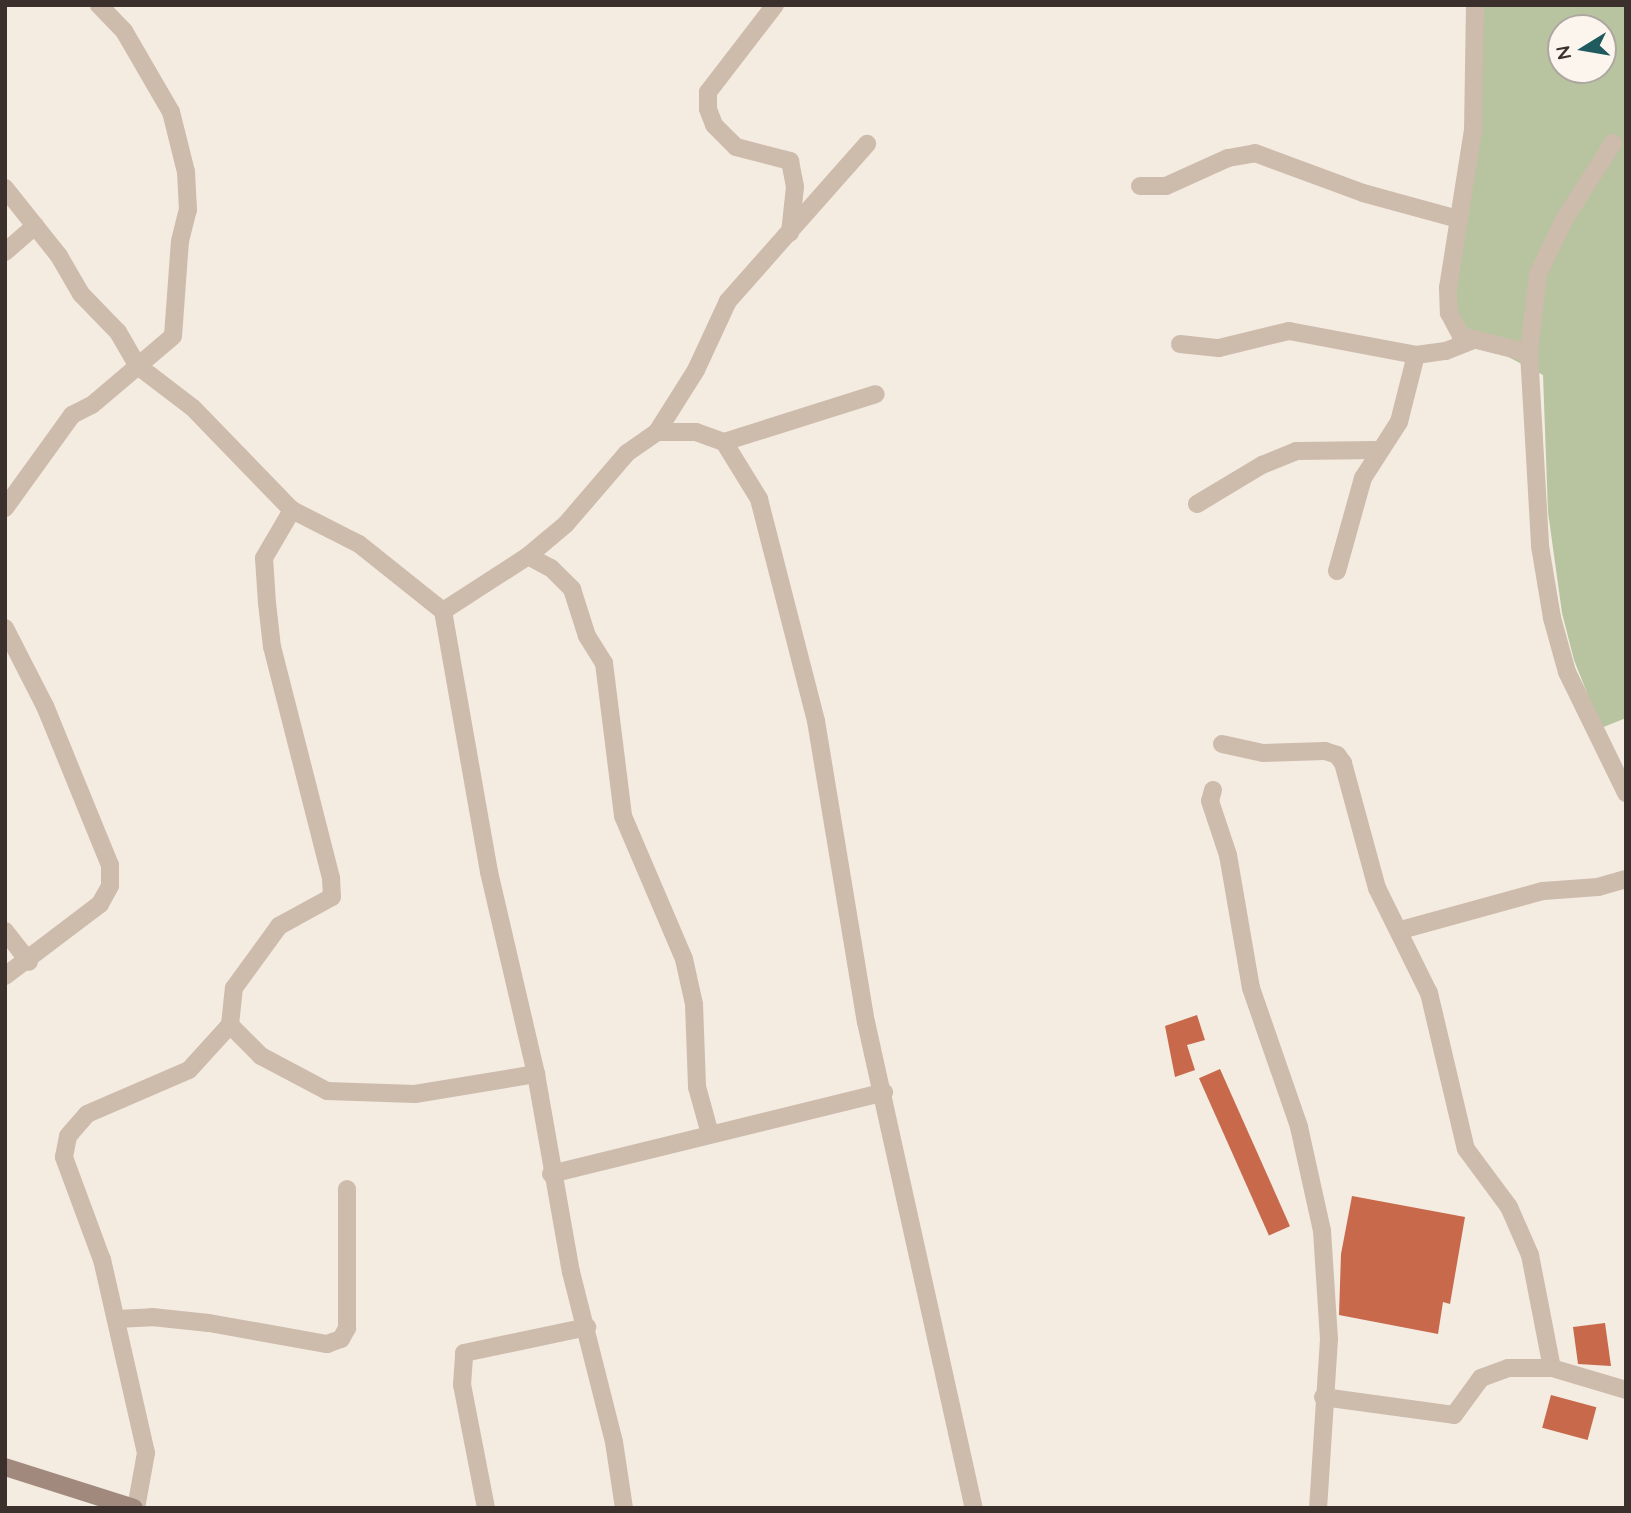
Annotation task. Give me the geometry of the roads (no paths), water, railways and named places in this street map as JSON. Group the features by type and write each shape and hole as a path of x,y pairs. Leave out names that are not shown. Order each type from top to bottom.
{"street":[{"path":"5,508 72,415 173,336 180,241 188,209 186,172 171,112 124,31 99,5"},
{"path":"775,5 708,92 708,109 714,125 736,147 790,161 795,187 790,233"},
{"path":"1475,5 1473,130 1458,219 1449,313 1461,336 1471,341 1529,353"},
{"path":"443,611 528,556 566,524 627,453 657,432 696,370 728,301 867,144"},
{"path":"1614,144 1565,218 1538,274 1529,353 1540,546 1552,618 1567,672 1626,793"},
{"path":"1140,186 1166,186 1228,158 1255,153 1363,193 1458,219"},
{"path":"5,188 35,226 81,294 118,332 138,366 193,408 292,510 359,544 443,611 489,872 536,1074 551,1174 587,1327 624,1508"},
{"path":"5,253 35,226"},
{"path":"1180,344 1219,348 1289,331 1416,355 1446,351 1471,341"},
{"path":"1337,570 1363,478 1378,450 1399,422 1416,355"},
{"path":"657,432 696,432 724,442 876,394"},
{"path":"724,442 759,499 816,721 866,1022 884,1092 974,1508"},
{"path":"1197,504 1262,465 1296,452 1378,450"},
{"path":"5,1467 136,1508 146,1453 117,1319 64,1157 68,1136 87,1114 189,1069 230,1025 234,988 279,926 332,897 333,887 272,647 267,603 264,558 292,510"},
{"path":"528,556 551,568 572,589 587,636 604,663 624,816 684,959 694,1004 697,1087 710,1134"},
{"path":"5,628 45,706 110,865 110,886 100,904 29,962 5,976"},
{"path":"1222,744 1263,753 1337,755 1351,787 1370,867 1401,930 1442,1034 1466,1149 1509,1207 1530,1255 1552,1368"},
{"path":"1213,790 1210,801 1228,855 1251,988 1299,1127 1322,1231 1329,1339 1323,1397 1318,1508"},
{"path":"1401,930 1543,891 1598,887 1626,879"},
{"path":"5,931 29,962"},
{"path":"230,1025 261,1056 327,1091 415,1094 536,1074"},
{"path":"551,1174 884,1092"},
{"path":"117,1319 152,1317 209,1323 327,1344 341,1339 347,1328 347,1189"},
{"path":"486,1508 463,1385 464,1353 587,1327"},
{"path":"1323,1397 1454,1415 1463,1407 1468,1391 1493,1371 1552,1368 1626,1390"}]}
